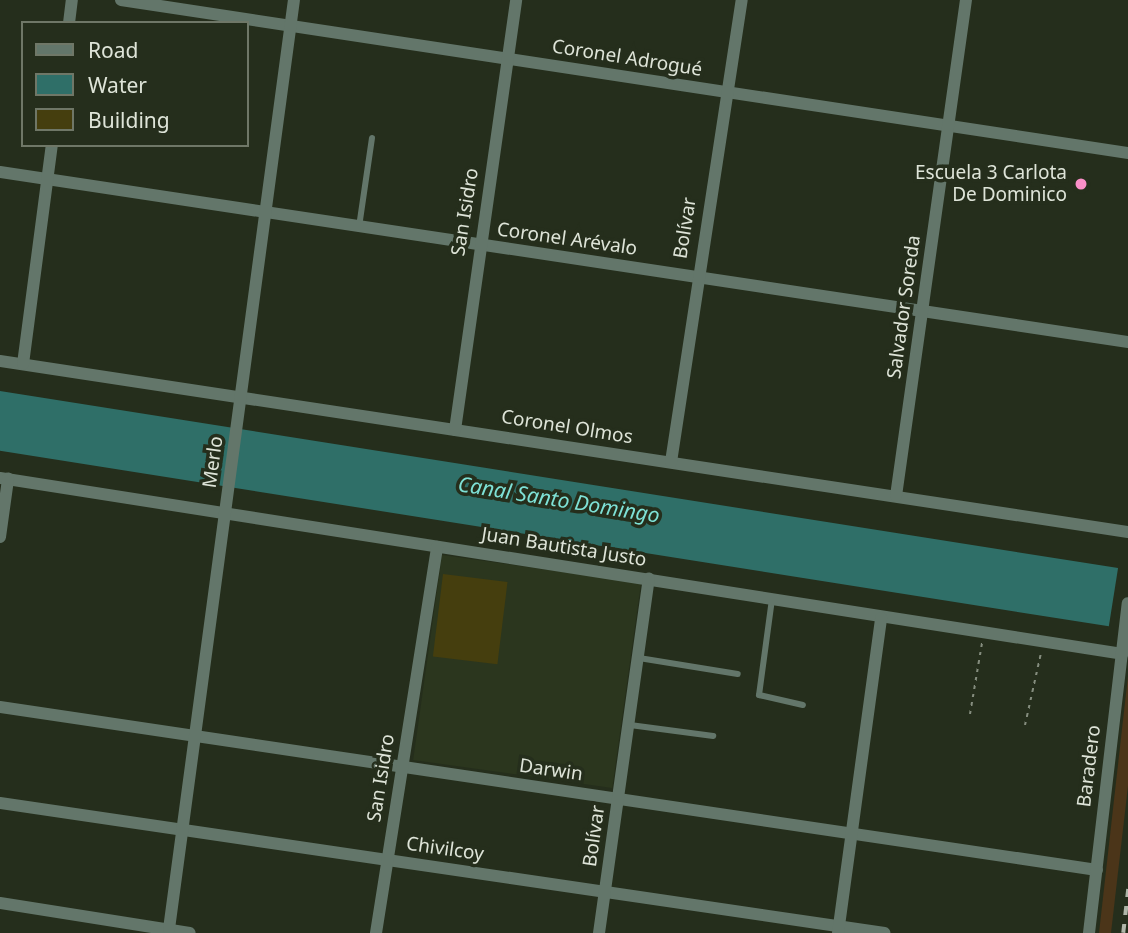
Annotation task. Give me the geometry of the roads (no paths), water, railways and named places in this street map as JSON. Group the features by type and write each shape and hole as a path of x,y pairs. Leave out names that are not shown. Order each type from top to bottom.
{"street":[{"path":"69,21 72,0"},
{"name":"Coronel Adrogué","path":"121,0 1128,153"},
{"name":"Merlo","path":"169,929 294,0"},
{"name":"San Isidro","path":"455,430 478,245 516,0"},
{"name":"Bolívar","path":"671,462 697,277 742,0"},
{"name":"Salvador Soreda","path":"896,496 950,126 965,0"},
{"path":"23,364 52,147"},
{"name":"Coronel Arévalo","path":"0,172 1128,342"},
{"name":"Coronel Olmos","path":"0,361 1128,532"},
{"path":"0,537 4,479"},
{"name":"Juan Bautista Justo","path":"4,479 1122,654"},
{"name":"San Isidro","path":"376,933 437,547"},
{"name":"Bolívar","path":"599,933 649,579"},
{"name":"Baradero","path":"1089,933 1128,603"},
{"path":"838,930 881,618"},
{"name":"Darwin","path":"0,708 1097,870"},
{"name":"Chivilcoy","path":"0,803 605,892 838,930 885,933"},
{"path":"0,903 190,933"}],"lane":[{"path":"359,226 372,138"},
{"path":"772,599 759,695 803,705"},
{"path":"639,658 738,674"},
{"path":"630,725 713,736"}],"water":[{"name":"Canal Santo Domingo","path":"0,391 1118,568 1109,626 0,451"}],"railway":[{"path":"1123,933 1128,889"}],"place":[{"name":"Escuela 3 Carlota De Dominico","path":"1081,184"}]}
